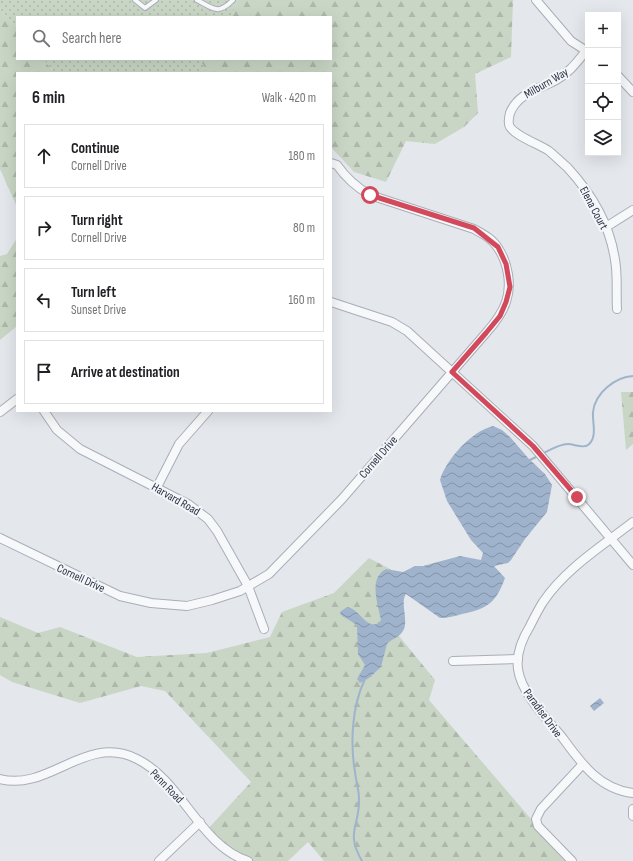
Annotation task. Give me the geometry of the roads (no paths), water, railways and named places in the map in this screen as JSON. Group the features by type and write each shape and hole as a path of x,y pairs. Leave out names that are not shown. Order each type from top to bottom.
{"street":[{"path":"536,0 571,41 585,51"},
{"name":"Milburn Way","path":"509,117 514,105 521,97 528,92 556,80 568,72 585,54"},
{"path":"621,79 633,92"},
{"name":"Elena Court","path":"509,117 509,127 516,133 549,151 582,183 606,227 613,245 616,262 617,309"},
{"name":"Cornell Drive","path":"0,538 60,569 130,600 187,606 212,600 248,586 269,574 342,499 500,316 510,287 506,264 498,247 474,228 370,195 357,188 343,174 337,165 332,163"},
{"path":"606,227 633,210"},
{"path":"332,302 392,322 408,331 533,446 633,565"},
{"path":"0,412 16,400"},
{"name":"Harvard Road","path":"45,412 57,430 80,449 188,504 208,519 217,531 248,586 264,629"},
{"path":"156,487 179,444 207,412"},
{"name":"Paradise Drive","path":"633,522 566,575 547,597 524,637 518,659 518,670 525,690 582,765 607,786 623,792 633,793"},
{"path":"453,661 518,659"},
{"name":"Penn Road","path":"0,779 10,781 48,774 83,756 96,753 118,754 137,758 155,771 221,846 236,857 248,861"},
{"path":"572,861 538,826 536,815 582,765"},
{"path":"633,808 633,816"},
{"path":"159,861 200,822"}],"lane":[{"path":"134,0 145,8 156,0"},
{"path":"197,0 215,10 222,9 233,0"}],"water":[{"path":"493,426 502,430 510,437 529,459 545,474 552,485 547,512 525,539 511,560 508,563 494,566 505,578 502,587 490,604 471,612 440,618 406,594 404,597 404,629 398,636 387,644 381,667 369,678 360,683 357,679 365,665 358,654 357,625 341,615 340,612 347,607 351,608 370,624 379,623 381,620 376,585 380,573 386,569 403,572 415,566 423,566 460,556 481,560 483,553 471,540 447,501 440,480 448,463 461,447 477,434"},
{"path":"600,698 604,703 594,711 590,706"}],"waterway":[{"path":"542,454 565,444 584,447 588,445 594,434 593,412 598,398 607,387 619,379 633,376"},
{"path":"528,461 538,456"},
{"path":"362,861 354,843 354,829 359,808 359,792 353,760 353,724 357,701 365,679"}]}
